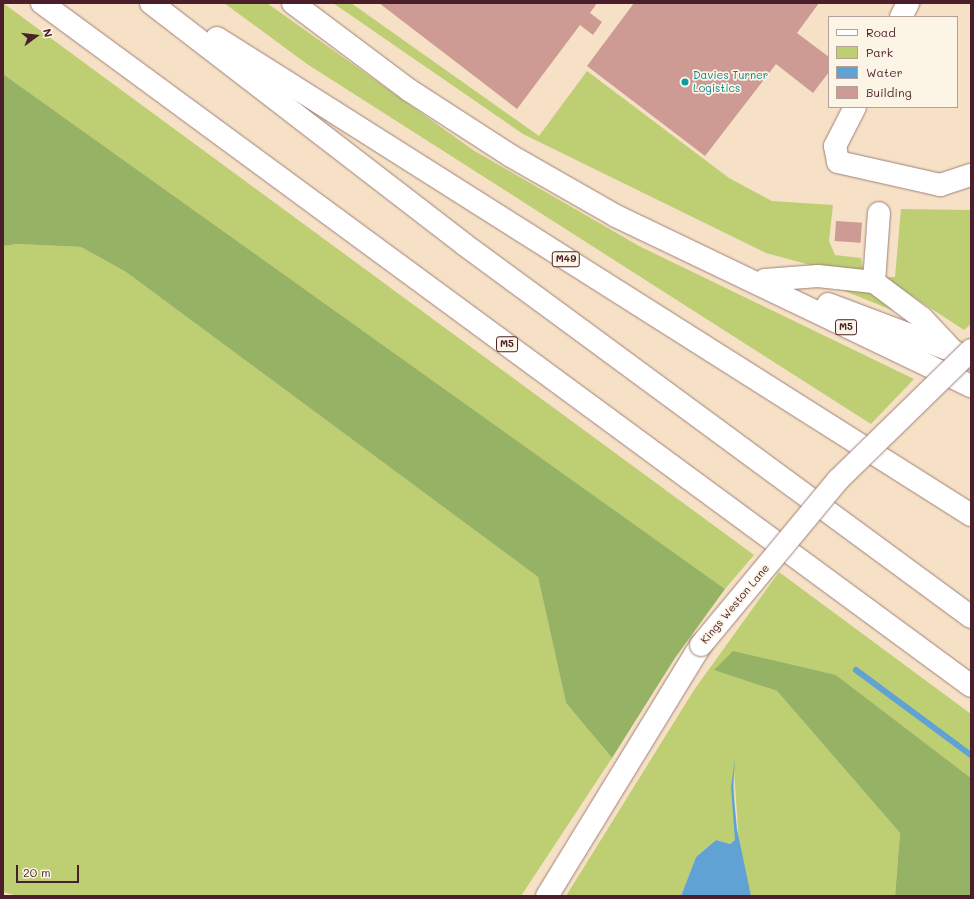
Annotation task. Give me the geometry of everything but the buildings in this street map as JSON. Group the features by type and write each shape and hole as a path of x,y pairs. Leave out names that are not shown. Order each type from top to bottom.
{"main road":[{"name":"M5","path":"42,3 971,686"},
{"path":"151,3 465,245 971,616"},
{"name":"M49","path":"162,3 971,515"},
{"name":"M5","path":"293,3 410,90 511,156 616,216 720,268 971,386"},
{"path":"902,16 908,3"},
{"path":"854,108 835,146 838,162 940,185 971,175"},
{"path":"874,282 879,213"},
{"path":"720,268 765,280 965,353"},
{"path":"765,280 818,276 874,282 965,353"},
{"name":"Kings Weston Lane","path":"547,896 701,645 838,480 965,353"}],"green space":[{"path":"3,3 754,555 725,589 3,74"},
{"path":"224,3 267,3 473,150 639,246 914,379 871,424 307,64"},
{"path":"333,3 351,3 539,136 587,71 729,178 772,201 833,205 829,241 835,255 861,258 864,274 832,271 766,253 523,134"},
{"path":"3,74 725,589 675,658 612,758 566,703 538,577 126,272 81,247 18,244 3,246"},
{"path":"901,209 971,210 971,324 964,330 883,277 895,277"},
{"path":"18,244 81,247 126,272 538,577 566,703 612,758 521,896 18,896 3,892 3,246"},
{"path":"825,283 861,290 889,300 914,319"},
{"path":"779,572 971,714 971,778 836,675 715,670 777,691 900,833 895,896 751,896 739,845 734,769 735,840 730,844 716,840 696,857 681,896 566,896 694,690"},
{"path":"733,651 836,675 971,778 971,896 895,896 900,833 777,691 714,670"}],"water":[{"path":"735,759 733,787 737,829 751,896 681,896 696,857 716,840 730,844 735,840 731,787"}],"waterway":[{"path":"856,670 971,755"}],"place":[{"name":"Davies Turner Logistics","path":"685,82"}]}
